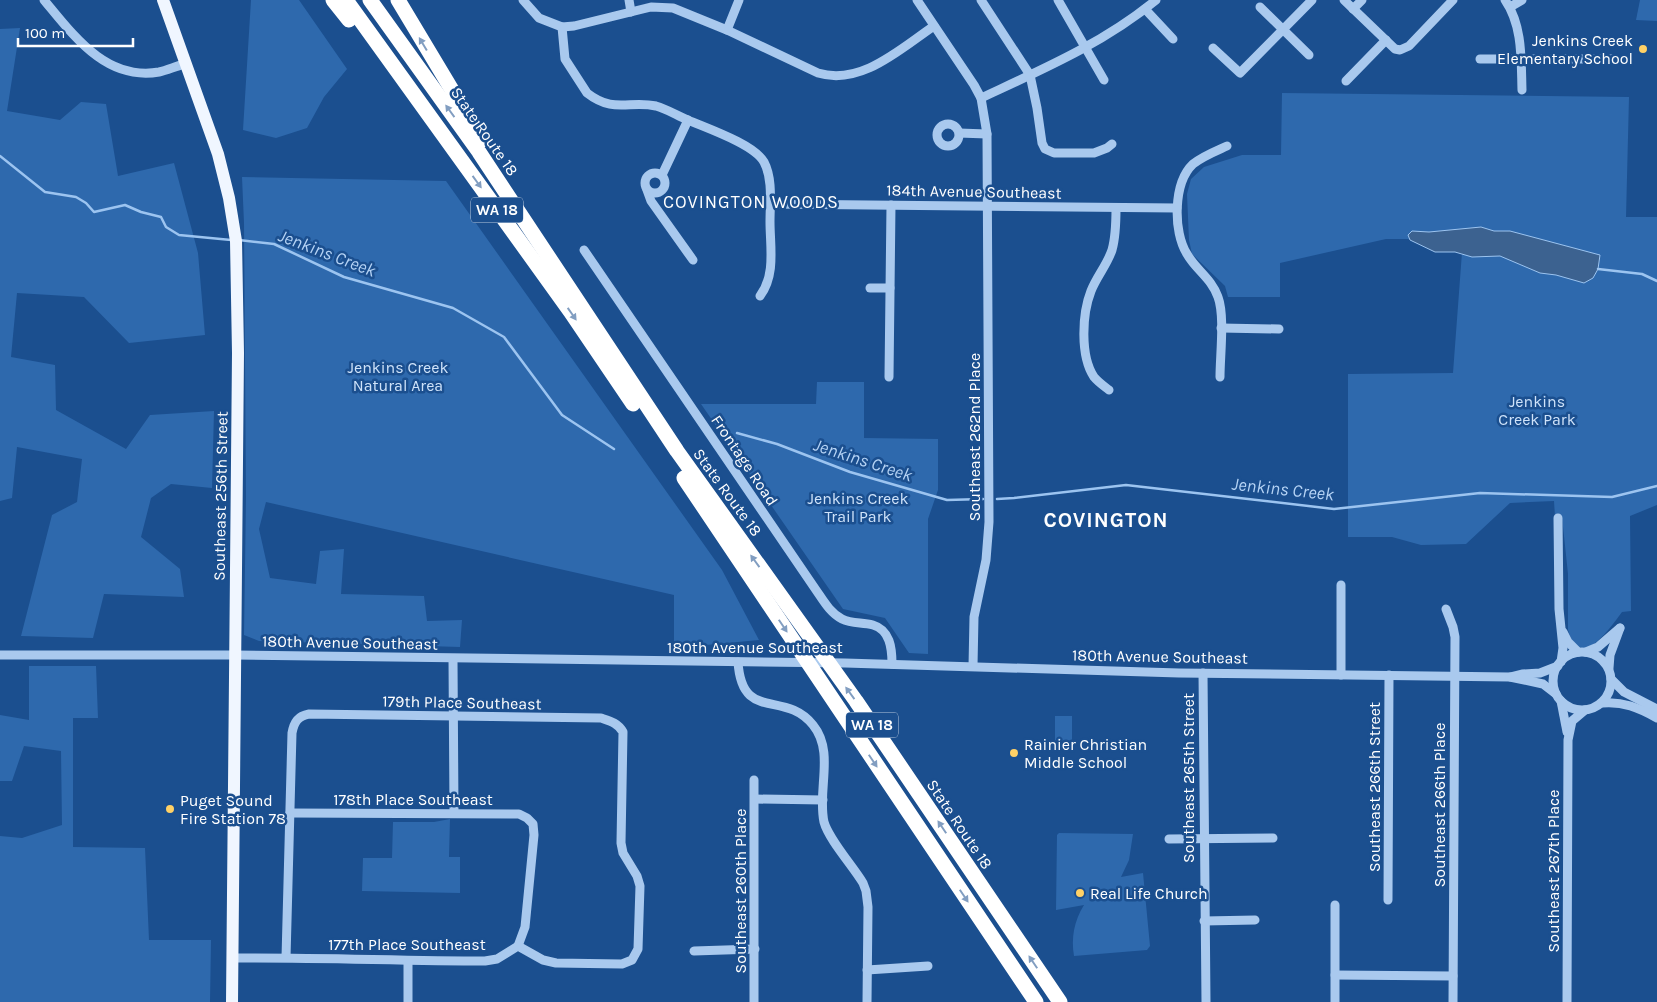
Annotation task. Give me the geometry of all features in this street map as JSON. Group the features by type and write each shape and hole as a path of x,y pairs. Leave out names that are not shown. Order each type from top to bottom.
{"highway":[{"path":"333,0 462,161"},
{"name":"State Route 18","path":"346,0 650,419"},
{"name":"State Route 18","path":"370,0 480,152 574,296 650,419 1036,1002"},
{"path":"398,0 574,296"},
{"name":"State Route 18","path":"673,453 856,701 1060,1002"}],"main road":[{"name":"Southeast 256th Street","path":"164,1 218,154 225,180 236,241 232,1002"}],"street":[{"path":"44,0 82,45 112,67 128,71 152,73 185,64"},
{"path":"523,0 539,18 562,27 574,26 630,12 651,4 673,8 831,77 859,73 879,63 934,26"},
{"path":"628,0 630,12"},
{"path":"727,30 739,0"},
{"path":"917,0 964,68 981,98 1086,47 1156,0"},
{"path":"981,0 1030,75 1038,108 1042,143 1048,151 1094,153 1112,144"},
{"path":"1058,0 1104,80"},
{"path":"1213,48 1240,73 1312,0"},
{"path":"1344,0 1395,49 1400,50 1409,46 1453,0"},
{"path":"1353,9 1362,0"},
{"path":"1522,0 1508,4 1518,31 1522,90"},
{"path":"1260,7 1309,55"},
{"path":"1145,9 1173,39"},
{"path":"562,27 565,59 587,94 603,104 613,106 657,106 739,142 763,160 768,173 770,204 770,275 766,288 760,296"},
{"path":"1346,81 1386,40"},
{"path":"1480,59 1612,60"},
{"name":"Southeast 262nd Place","path":"974,666 974,617 986,560 989,522 987,134 981,98"},
{"path":"662,175 688,120"},
{"path":"959,133 987,134"},
{"path":"1220,376 1221,328 1219,299 1215,287 1185,252 1179,233 1177,208 1182,182 1193,164 1226,146"},
{"path":"647,190 653,193 663,190 665,180 662,175 652,173 646,177 644,184 651,201 693,260"},
{"name":"184th Avenue Southeast","path":"770,204 1177,208"},
{"path":"889,377 891,205"},
{"path":"1109,390 1095,378 1090,369 1084,342 1084,328 1090,292 1107,262 1114,240 1116,208"},
{"name":"Frontage Road","path":"584,250 816,590 831,610 843,619 880,628 887,636 890,644 892,664"},
{"path":"870,288 890,288"},
{"path":"1221,328 1279,329"},
{"path":"1558,518 1559,609 1563,653 1554,683 1558,697 1574,709 1585,710 1594,708 1602,703 1610,692 1612,679"},
{"path":"1341,585 1341,675"},
{"name":"Southeast 266th Place","path":"1446,609 1455,636 1453,1002"},
{"path":"1559,664 1565,657 1598,647 1620,628 1610,655 1608,668"},
{"path":"1561,629 1568,642 1581,652 1599,657 1608,668 1612,679 1624,692 1657,709"},
{"name":"180th Avenue Southeast","path":"0,655 234,655 780,662 1203,673 1510,677 1540,673 1559,664"},
{"path":"453,659 454,813"},
{"path":"738,662 741,682 748,694 760,701 797,711 814,726 819,734 824,752 825,766 822,800 825,824 866,891 868,907 867,1002"},
{"name":"Southeast 265th Street","path":"1203,673 1203,838 1206,1002"},
{"name":"Southeast 266th Street","path":"1388,900 1389,675"},
{"name":"180th Avenue Southeast","path":"1510,677 1521,681 1538,682 1549,687 1558,697"},
{"name":"Southeast 267th Place","path":"1558,697 1563,708 1568,740 1568,1002"},
{"path":"1602,703 1615,702 1627,704 1657,718"},
{"name":"Southeast 267th Place","path":"1568,740 1572,721 1585,710"},
{"name":"179th Place Southeast","path":"290,813 292,733 296,720 301,716 310,714 601,718 616,724 623,732 621,843 623,853 637,876 640,886 638,949 632,960 622,964 556,963 543,960 518,946"},
{"name":"Southeast 260th Place","path":"754,780 754,1002"},
{"path":"755,799 822,800"},
{"path":"286,958 290,813"},
{"name":"178th Place Southeast","path":"290,813 519,814 527,818 534,824 534,835 525,927 518,946"},
{"path":"1169,839 1273,838"},
{"path":"1335,905 1335,1002"},
{"path":"1204,921 1255,920"},
{"name":"177th Place Southeast","path":"232,958 485,962 502,956 518,946"},
{"path":"694,951 755,950"},
{"path":"408,962 408,1002"},
{"path":"868,970 928,966"},
{"path":"1335,975 1453,976"}],"green space":[{"path":"251,0 299,0 347,69 324,97 307,128 276,138 243,130"},
{"path":"1640,0 1657,0 1657,21 1636,20"},
{"path":"20,28 7,111 60,120 81,102 106,104 118,176 174,163 198,253 205,335 129,343 84,297 17,293 11,357 55,365 56,410 126,449 150,415 214,411 212,488 171,484 151,498 141,537 180,569 184,597 104,594 93,638 21,636 52,515 77,502 82,459 17,447 12,498 0,501 0,29"},
{"name":"Jenkins Creek Park","path":"1282,93 1629,97 1626,217 1657,217 1657,505 1630,516 1631,611 1622,612 1595,643 1580,648 1573,642 1568,630 1568,574 1562,517 1555,517 1554,501 1510,503 1466,544 1421,545 1392,537 1348,537 1348,374 1453,373 1463,239 1386,239 1280,263 1280,297 1228,297 1225,286 1192,254 1189,240 1187,194 1191,179 1204,167 1242,155 1281,155"},
{"name":"Jenkins Creek Natural Area","path":"242,177 446,181 722,570 759,640 674,648 674,595 266,502 259,529 270,578 316,584 320,551 344,549 341,594 424,596 427,621 462,620 460,647 259,641 244,635 246,497"},
{"name":"Jenkins Creek Trail Park","path":"817,382 864,382 864,438 938,439 938,490 928,519 928,654 909,653 885,618 843,609 701,404 816,404"},
{"path":"29,666 96,666 98,718 73,718 73,847 145,848 149,940 211,940 210,1002 0,1002 0,836 22,838 62,825 61,751 24,746 12,781 0,781 0,715 29,720"},
{"path":"1055,716 1072,716 1072,743 1055,743"},
{"path":"450,819 449,857 460,857 460,893 362,891 363,858 392,858 393,822 434,822"},
{"path":"1059,833 1133,834 1129,860 1121,877 1143,873 1150,946 1147,950 1074,956 1074,930 1084,905 1056,910 1057,835"}],"shaded area":[{"path":"1481,227 1494,231 1510,231 1600,255 1598,269 1593,278 1584,283 1556,275 1540,273 1500,256 1472,257 1455,252 1435,252 1410,240 1408,235 1412,231 1429,232"}],"waterway":[{"name":"Jenkins Creek","path":"0,156 45,192 76,197 86,203 94,212 125,205 141,212 161,217 166,227 179,235 231,240"},
{"name":"Jenkins Creek","path":"239,240 274,244 344,277 453,308 504,337 562,415 614,449"},
{"path":"1598,269 1642,274 1657,281"},
{"name":"Jenkins Creek","path":"737,433 777,444 850,472 947,500 983,499"},
{"name":"Jenkins Creek","path":"997,499 1126,485 1334,509 1480,493 1612,497 1657,486"}],"place":[{"name":"Jenkins Creek Elementary School","path":"1643,49"},
{"name":"Rainier Christian Middle School","path":"1014,753"},
{"name":"Puget Sound Fire Station 78","path":"170,809"},
{"name":"Real Life Church","path":"1080,893"}],"district":[{"name":"COVINGTON WOODS","path":"751,202"},
{"name":"COVINGTON","path":"1106,520"}]}
